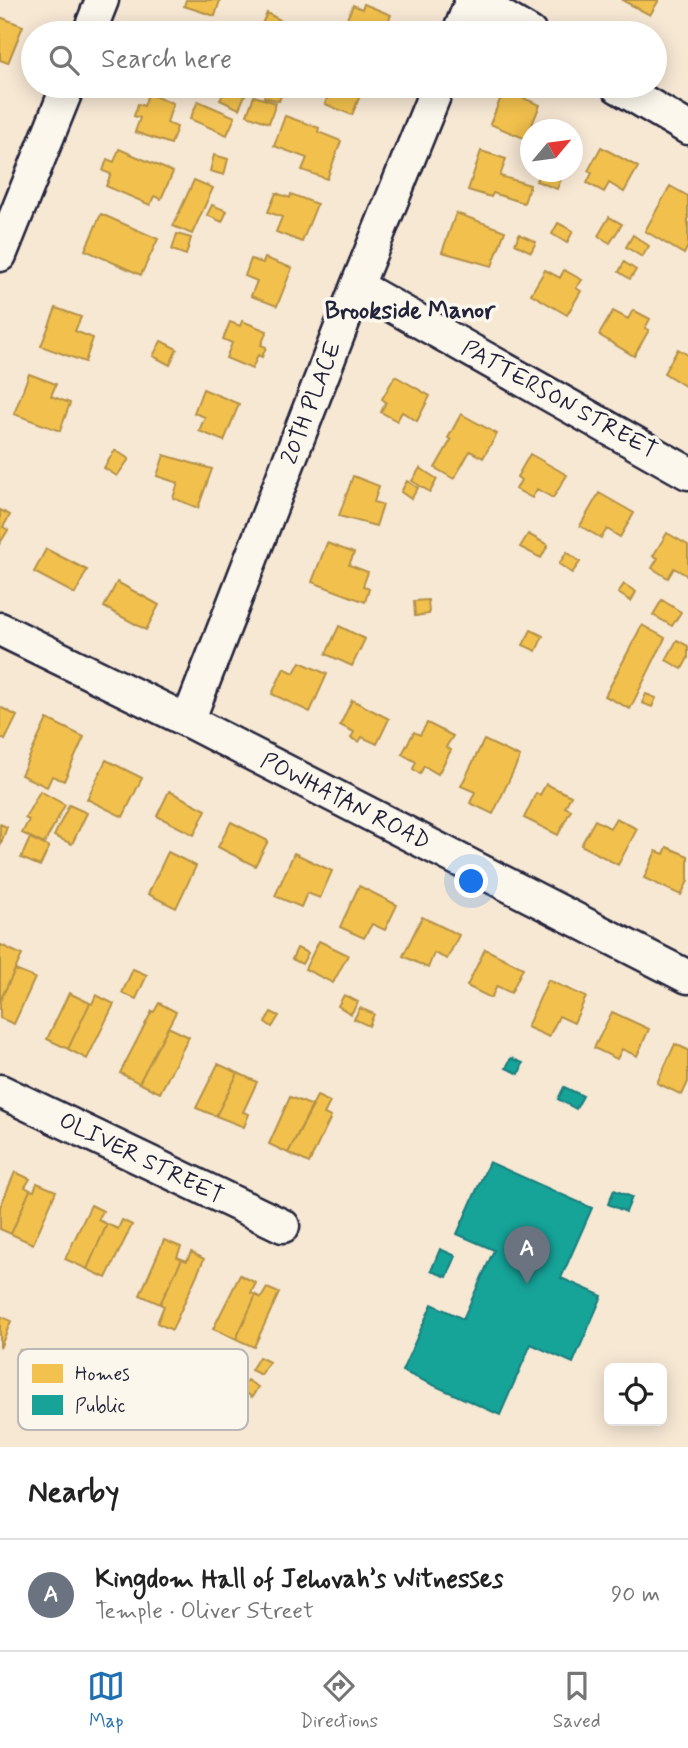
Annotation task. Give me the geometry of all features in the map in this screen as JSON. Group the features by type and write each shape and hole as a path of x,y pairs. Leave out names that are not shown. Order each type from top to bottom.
{"street":[{"path":"94,21 102,0"},
{"path":"464,21 473,0 509,21"},
{"path":"0,255 63,98"},
{"name":"20TH PLACE","path":"188,722 357,286 433,98"},
{"path":"637,98 688,128"},
{"name":"PATTERSON STREET","path":"357,286 688,473"},
{"name":"POWHATAN ROAD","path":"0,629 688,977"},
{"name":"OLIVER STREET","path":"0,1091 283,1226"}],"building: Homes":[{"path":"186,0 220,0 215,16 184,6"},
{"path":"622,0 659,0 650,15"},
{"path":"364,4 391,15 388,21 346,21 353,5 362,9"},
{"path":"267,13 280,20 279,21 263,21"},
{"path":"0,17 21,25 21,31 8,63 0,60"},
{"path":"147,98 159,98 173,103 167,123 177,127 171,144 135,132 140,118 134,116 138,104 144,106"},
{"path":"221,98 244,98 239,109 220,100"},
{"path":"253,98 276,103 269,123 247,115"},
{"path":"327,98 359,98 352,115 325,104"},
{"path":"501,98 523,98 540,105 534,119 520,119 520,136 490,124"},
{"path":"198,101 235,117 227,135 190,119"},
{"path":"285,116 319,128 318,132 341,141 327,179 302,170 307,158 274,146"},
{"path":"601,147 638,167 624,192 609,183 604,192 587,183 592,173 588,171"},
{"path":"119,149 173,172 161,199 154,196 150,205 106,186 111,174 103,171 107,159 114,162"},
{"path":"481,151 506,159 500,176 530,185 524,203 493,193 491,197 468,190"},
{"path":"214,155 228,159 224,175 210,171"},
{"path":"194,180 213,188 192,234 173,226"},
{"path":"539,182 560,182 557,189"},
{"path":"670,186 688,196 688,246 684,254 645,231"},
{"path":"276,193 290,198 291,194 317,204 302,242 276,232 282,217 268,212"},
{"path":"212,205 227,211 222,222 207,215"},
{"path":"456,213 505,231 492,266 442,252"},
{"path":"101,214 158,239 141,275 85,250"},
{"path":"609,217 622,224 610,243 598,236"},
{"path":"558,223 573,231 567,243 552,234"},
{"path":"177,234 191,238 186,255 172,250"},
{"path":"519,234 536,242 531,252 515,244"},
{"path":"633,235 649,246 642,257 626,247"},
{"path":"265,258 292,268 277,306 251,296 257,281 245,276 251,259 263,263"},
{"path":"624,262 636,270 630,279 619,272"},
{"path":"545,270 560,278 564,270 582,280 576,288 581,291 567,315 531,294"},
{"path":"56,308 81,317 75,331 93,338 85,362 41,346"},
{"path":"633,310 650,319 645,328 649,330 634,356 599,335 613,311 628,319"},
{"path":"242,321 267,331 261,345 266,347 262,357 258,355 252,369 226,358 232,343 223,339 230,322 240,326"},
{"path":"161,341 177,349 170,365 153,356"},
{"path":"678,349 688,355 688,388 664,373"},
{"path":"29,374 56,384 51,396 70,403 60,431 14,414"},
{"path":"395,376 430,396 417,421 402,412 397,421 381,412 386,402 382,399"},
{"path":"203,389 239,404 224,441 199,431 205,417 194,413"},
{"path":"461,414 497,434 483,458 470,451 454,479 435,468 451,440 448,438"},
{"path":"115,450 129,459 117,476 104,468"},
{"path":"530,454 567,475 553,498 537,489 532,498 516,489 521,480 517,477"},
{"path":"164,455 212,469 198,508 173,498 178,483 157,476"},
{"path":"420,468 437,479 430,492 412,481"},
{"path":"353,476 379,486 374,502 383,505 376,526 339,516"},
{"path":"407,481 418,488 411,499 401,492"},
{"path":"599,493 634,513 620,537 607,529 601,538 580,526"},
{"path":"0,510 10,515 3,527 8,530 0,543"},
{"path":"667,533 688,545 688,576 674,568 668,578 652,568 658,558 653,556"},
{"path":"528,534 548,545 541,558 520,547"},
{"path":"327,543 354,553 349,565 368,572 363,586 369,589 365,602 312,582"},
{"path":"46,549 87,570 75,594 34,572"},
{"path":"567,552 580,562 572,573 559,564"},
{"path":"117,582 159,605 146,630 104,607"},
{"path":"624,584 636,592 631,601 618,593"},
{"path":"428,600 429,614 415,616 414,601"},
{"path":"662,600 681,612 672,626 653,615"},
{"path":"642,625 665,638 630,709 605,696"},
{"path":"339,626 365,639 352,666 326,654"},
{"path":"531,630 543,636 536,651 523,645"},
{"path":"677,640 688,646 688,658 682,669 666,660"},
{"path":"300,662 327,674 310,712 272,694 284,668 294,673"},
{"path":"646,694 656,698 652,707 642,703"},
{"path":"352,700 389,719 377,744 362,737 359,742 351,738 354,732 340,725"},
{"path":"0,707 17,716 5,740 0,737"},
{"path":"47,719 84,737 64,781 52,776 47,787 21,775"},
{"path":"427,723 453,736 446,747 451,750 438,774 424,766 420,774 413,769 416,762 402,754 414,732 420,735"},
{"path":"484,740 520,757 493,814 470,803 475,792 461,786"},
{"path":"106,760 142,778 123,817 87,799"},
{"path":"546,784 571,796 565,807 571,810 558,835 524,818 536,793 540,795"},
{"path":"40,791 65,805 44,844 22,833 29,820 25,818"},
{"path":"169,791 206,810 194,835 157,816"},
{"path":"69,805 87,813 72,844 54,836"},
{"path":"616,818 637,829 618,865 581,845 595,820 610,828"},
{"path":"231,822 268,841 255,866 218,847"},
{"path":"0,824 7,827 0,846"},
{"path":"30,838 49,847 40,866 21,858"},
{"path":"667,847 688,856 688,881 681,895 644,878 656,851 664,854"},
{"path":"168,852 196,866 176,908 148,894"},
{"path":"294,853 332,871 320,898 307,893 301,907 275,896"},
{"path":"359,886 397,905 385,930 372,924 364,938 340,927"},
{"path":"422,917 459,935 447,959 434,953 428,968 403,956"},
{"path":"319,941 348,955 333,983 305,969"},
{"path":"1,945 22,955 0,1001 0,947"},
{"path":"297,948 308,953 302,964 292,959"},
{"path":"485,949 523,968 511,993 497,986 491,998 467,986"},
{"path":"133,969 147,975 136,999 122,993"},
{"path":"15,970 35,978 14,1024 0,1018 0,1001"},
{"path":"548,980 586,997 574,1023 559,1016 549,1037 527,1027"},
{"path":"69,993 90,1003 68,1049 47,1039"},
{"path":"96,995 114,1004 87,1059 68,1049"},
{"path":"344,995 358,1002 351,1014 338,1006"},
{"path":"159,1003 176,1012 139,1083 120,1073 152,1011 154,1012"},
{"path":"360,1008 374,1014 369,1026 354,1019"},
{"path":"271,1012 279,1016 272,1027 265,1022"},
{"path":"612,1012 649,1029 637,1056 622,1049 617,1059 594,1048"},
{"path":"168,1027 189,1037 160,1093 139,1083"},
{"path":"675,1044 688,1050 688,1082 682,1095 657,1083"},
{"path":"218,1064 238,1073 216,1116 196,1108"},
{"path":"238,1073 257,1082 243,1112 249,1114 244,1127 216,1116"},
{"path":"317,1096 330,1102 324,1114 331,1117 309,1163 288,1153"},
{"path":"290,1097 313,1106 288,1153 269,1144"},
{"path":"15,1172 30,1179 25,1187 30,1190 11,1234 0,1229 0,1207"},
{"path":"37,1183 56,1191 33,1244 11,1234 30,1190 34,1191"},
{"path":"91,1205 103,1211 98,1220 107,1224 87,1269 65,1259"},
{"path":"122,1220 132,1225 106,1278 87,1269 107,1224 118,1229"},
{"path":"164,1240 181,1247 177,1257 182,1259 160,1304 140,1295"},
{"path":"191,1252 204,1259 172,1330 157,1323 164,1306 160,1304 182,1259 187,1261"},
{"path":"240,1275 256,1283 251,1293 256,1295 236,1339 213,1329"},
{"path":"267,1288 279,1293 254,1347 236,1339 256,1295 261,1298"},
{"path":"0,1316 11,1321 0,1348"},
{"path":"259,1357 269,1362 261,1375 251,1370"},
{"path":"248,1381 258,1387 252,1397 248,1394"}],"building: Public":[{"path":"511,1058 523,1063 519,1074 506,1068"},
{"path":"564,1087 583,1096 576,1109 558,1099"},
{"path":"489,1162 592,1208 561,1278 602,1296 573,1363 531,1344 500,1415 402,1371 432,1304 463,1319 494,1250 457,1234"},
{"path":"614,1190 632,1197 626,1212 608,1204"},
{"path":"440,1249 456,1256 447,1277 431,1271"}],"place":[{"name":"Kingdom Hall of Jehovah’s Witnesses","path":"527,1284"}],"district":[{"name":"Brookside Manor","path":"410,311"}]}
